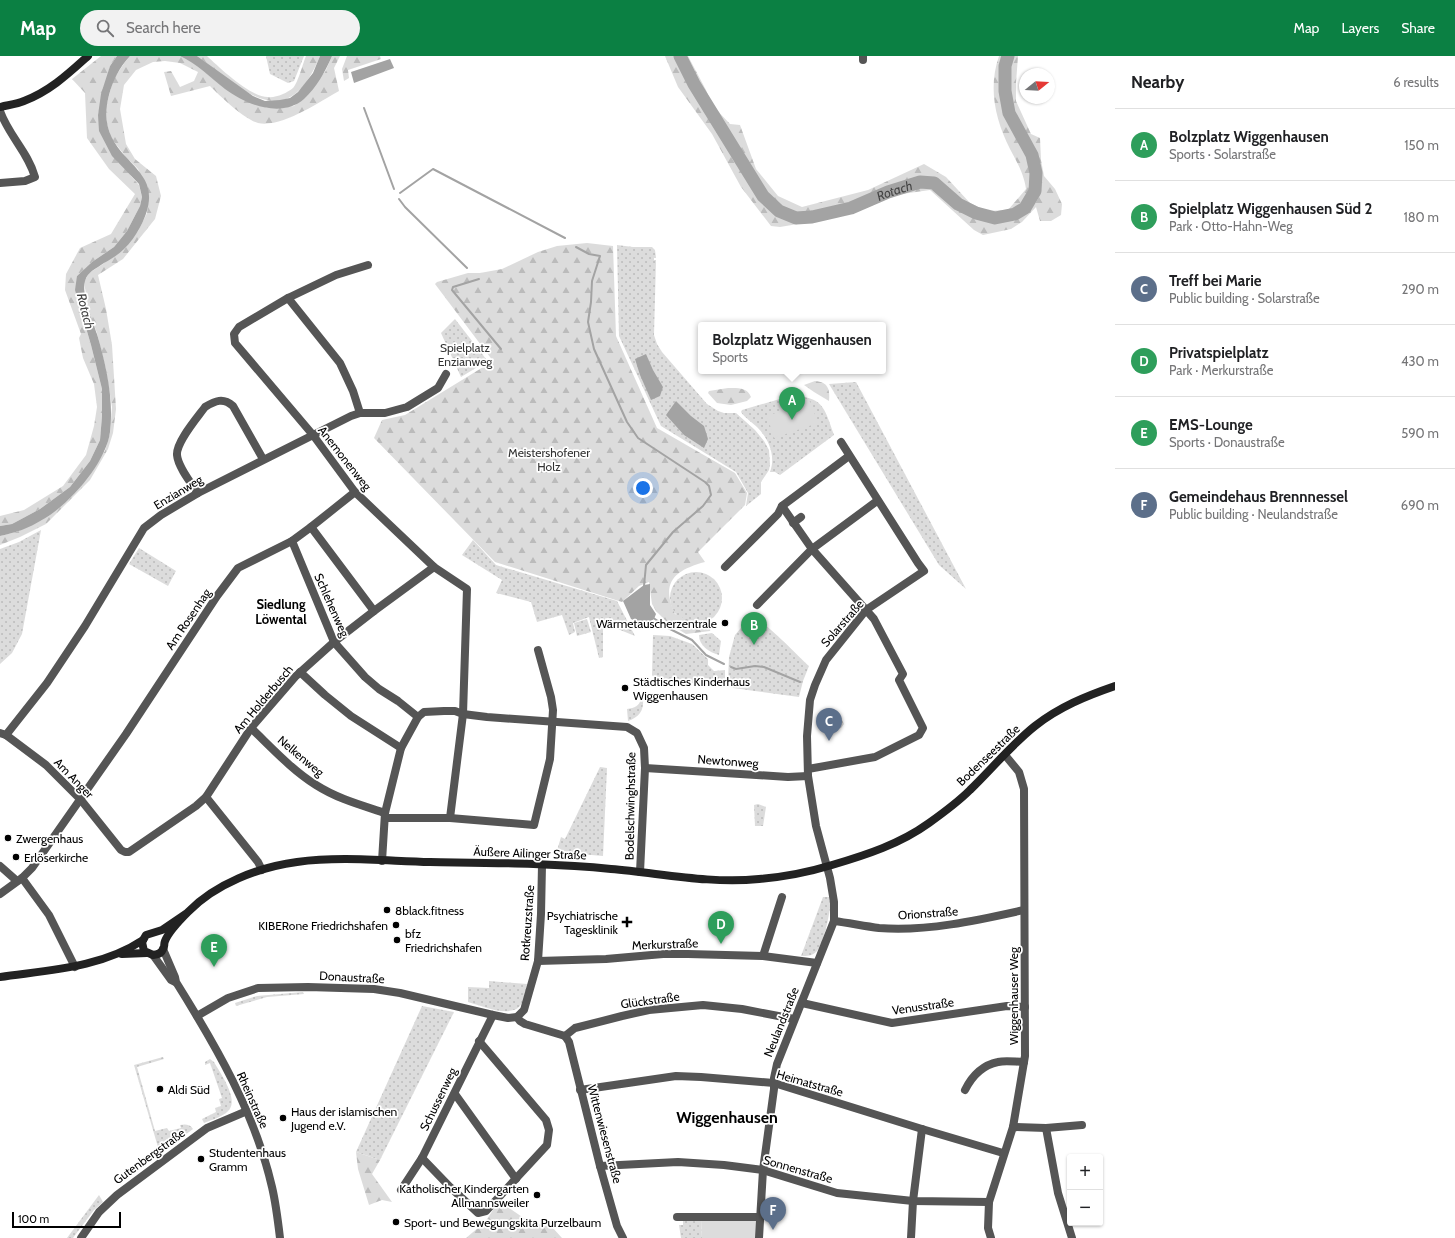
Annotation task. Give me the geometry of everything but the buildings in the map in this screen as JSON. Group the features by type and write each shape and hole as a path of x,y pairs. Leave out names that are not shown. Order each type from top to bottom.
{"main road":[{"path":"0,106 22,102 43,93 88,56"},
{"name":"Bodenseestraße","path":"881,849 927,824 969,791 1004,754 1034,726 1060,708 1115,686"},
{"name":"Äußere Ailinger Straße","path":"187,913 210,893 223,886 262,870 298,862 340,860 542,865 610,869 683,877 758,879 788,875 827,866 881,849"},
{"path":"0,977 75,967 119,954 142,940 146,935 155,933 187,913"},
{"path":"119,954 159,954 166,939 187,913"},
{"path":"155,933 162,936 164,946"},
{"path":"142,940 142,948 150,954"}],"street":[{"path":"0,111 4,122 14,139 22,147 33,169 35,177 25,181 0,184"},
{"path":"360,413 353,391 340,362 288,298 336,275 368,266"},
{"name":"Anemonenweg","path":"288,298 239,327 234,334 236,343 313,435 355,492 434,567 467,589 463,714"},
{"name":"Enzianweg","path":"3,734 52,676 85,626 144,528 161,514 263,459 351,416 360,413 385,414 408,407 438,388 446,374"},
{"path":"198,493 182,470 177,455 180,443 205,407 211,404 228,401 233,406 263,459"},
{"name":"Solarstraße","path":"827,866 816,826 808,773 807,736 810,700 826,660 866,610 924,571 877,501 841,442"},
{"path":"725,568 778,514 782,506 849,456"},
{"name":"Am Rosenhag","path":"0,894 32,868 81,800 217,596 238,568 292,541 311,528 355,492"},
{"path":"757,605 812,549 877,501"},
{"path":"782,506 812,549 866,610"},
{"path":"793,523 801,517"},
{"path":"311,528 374,611"},
{"name":"Schlehenweg","path":"292,541 334,642 365,677 418,717"},
{"name":"Am Holderbusch","path":"121,850 130,852 196,806 206,797 251,728 300,672 334,642 434,567"},
{"name":"Newtonweg","path":"645,768 788,777 875,757 922,732 923,728 899,680 903,674 874,619 866,610"},
{"path":"538,650 551,697 552,721"},
{"path":"300,672 351,716 401,748"},
{"name":"Bodelschwinghstraße","path":"418,717 424,712 444,710 455,711 463,714 627,727 637,734 644,748 645,768 640,872"},
{"path":"450,818 463,714"},
{"path":"382,861 385,815 401,748 418,717"},
{"name":"Nelkenweg","path":"251,728 298,771 316,785 346,801 385,815 450,818 534,825 550,759 552,721"},
{"name":"Am Anger","path":"3,734 46,765 81,800 121,850"},
{"name":"Wiggenhauser Weg","path":"991,1238 988,1228 989,1202 1003,1153 1013,1126 1024,1062 1024,790 1020,772 1004,754"},
{"path":"206,797 258,862 262,870"},
{"name":"Rotkreuzstraße","path":"518,1016 524,1010 538,961 542,865"},
{"path":"0,866 19,879 49,915 75,967"},
{"name":"Neulandstraße","path":"759,1238 763,1170 777,1064 834,921 834,902 827,866"},
{"path":"763,956 782,897"},
{"name":"Orionstraße","path":"834,921 880,928 923,927 974,921 1024,910"},
{"name":"Rheinstraße","path":"164,946 176,982 197,1016 233,1083 259,1143 272,1188 280,1238"},
{"name":"Rheinstraße","path":"150,954 172,980 176,982"},
{"name":"Merkurstraße","path":"538,961 606,959 663,954 763,956 817,963"},
{"name":"Donaustraße","path":"197,1016 228,998 258,988 308,987 374,989 400,993 508,1018 518,1016"},
{"name":"Venusstraße","path":"802,1003 892,1023 1007,1006 1024,1007"},
{"name":"Glückstraße","path":"565,1036 575,1028 622,1016 649,1010 703,1005 742,1009 794,1019"},
{"name":"Schussenweg","path":"401,1190 422,1158 455,1094 492,1015"},
{"path":"518,1016 520,1021 525,1024 565,1036"},
{"name":"Wittenwiesenstraße","path":"565,1036 569,1042 580,1090 617,1226 623,1238"},
{"path":"422,1158 478,1213 486,1211 516,1180 547,1144 549,1130 546,1120 479,1041"},
{"path":"966,1090 971,1079 981,1069 998,1062 1024,1062"},
{"name":"Heimatstraße","path":"580,1090 676,1076 774,1083 1003,1153"},
{"path":"455,1094 516,1180"},
{"name":"Gutenbergstraße","path":"81,1238 99,1212 117,1194 207,1128 246,1111"},
{"path":"1013,1126 1046,1128 1082,1125"},
{"path":"1046,1128 1058,1193 1072,1238"},
{"path":"911,1238 913,1201 922,1129"},
{"name":"Sonnenstraße","path":"600,1166 680,1162 724,1165 763,1170 837,1193 913,1201 989,1202"},
{"path":"677,1217 760,1217"}],"green space":[{"path":"101,56 117,56 110,66 98,115 131,176 139,185 142,197 140,206 127,231 114,247 92,262 77,276 80,308 102,389 100,440 90,461 70,487 40,509 12,524 0,526 0,516 24,510 63,486 86,455 94,426 97,407 94,384 83,358 79,338 81,334 65,290 66,274 80,248 111,234 135,194 109,169 87,138 85,93 72,79"},
{"path":"130,56 180,56 192,62 226,89 267,108 283,108 294,106 325,72 332,56 340,56 334,68 339,91 300,113 278,122 268,124 252,121 232,107 210,86 171,96 164,72 171,71 180,87 194,81 198,72 180,63 165,61 153,62 136,70 124,85 120,109 126,144 135,159 156,176 161,196 155,219 123,259 98,275 112,345 116,409 113,433 108,449 90,480 46,524 0,545 0,536 16,532 42,520 105,451 110,433 112,407 106,370 97,333 89,312 84,282 89,273 103,264 138,231 147,213 149,196 138,169 111,138 107,124 106,107 113,80"},
{"path":"197,56 207,56 227,74 253,92 261,96 274,97 288,92 293,88 299,78 306,56 320,56 307,81 293,95 279,101 264,100 248,93"},
{"path":"266,56 304,56 294,81 288,83 270,74"},
{"path":"347,56 380,56 381,59 348,70 349,78 344,81 342,69"},
{"path":"665,56 688,56 706,90 712,105 730,124 740,125 756,169 778,196 802,207 868,190 924,164 946,177 970,203 987,211 1008,210 1026,189 1018,163 1000,126 994,92 994,80 999,56 1018,56 1016,101 1031,134 1040,138 1041,160 1044,176 1055,189 1062,204 1061,215 1051,221 1040,221 1036,207 1022,222 1011,229 983,235 974,230 930,190 895,195 833,218 780,227 771,226 741,187 712,134 678,87"},
{"name":"Meistershofener Holz","path":"587,243 613,246 616,336 657,428 735,473 747,493 745,505 698,552 705,562 694,565 678,574 673,579 670,586 669,594 675,614 691,621 712,625 710,631 686,634 668,623 656,611 652,604 649,582 639,586 622,602 495,562 374,438 382,420 405,415 493,361 435,284 437,282 468,273 480,273 502,269 538,252 557,246"},
{"path":"617,245 652,247 655,250 654,335 662,352 707,404 724,413 736,413 755,430 769,450 769,470 761,482 761,494 746,506 748,493 736,472 661,426 619,336"},
{"name":"Spielplatz Enzianweg","path":"455,319 486,359 484,363 461,377 441,333"},
{"path":"815,381 823,383 827,387 829,401 804,385"},
{"path":"856,382 966,589 939,565 829,384"},
{"path":"739,388 745,390 751,397 747,401 731,405 717,403 708,393 709,391"},
{"path":"790,396 809,398 821,405 828,417 834,435 780,475 775,472 770,472 772,466 772,454 765,437 741,412 742,410"},
{"path":"810,401 818,423 774,438 767,416"},
{"path":"41,530 22,634 12,653 0,664 0,549 19,542"},
{"path":"473,540 496,565 617,601 635,636 603,623 603,657 599,658 589,617 573,623 575,632 569,635 562,615 537,622 531,602 496,593 502,580 462,555"},
{"path":"139,548 176,571 168,586 129,564"},
{"path":"696,572 706,574 714,580 720,588 722,598 720,608 714,616 706,622 696,624 686,622 678,616 672,608 670,598 672,588 678,580 686,574"},
{"path":"751,616 764,624 809,666 799,697 733,688 728,681 729,657 735,635"},
{"path":"587,619 591,632 577,636 574,623"},
{"path":"712,633 721,641 719,655 705,648 699,639 699,635"},
{"path":"653,635 670,636 692,644 708,659 708,665 714,671 725,670 725,682 720,686 655,679 652,675"},
{"path":"641,699 643,699 642,710 635,718 628,721 627,709 636,706"},
{"path":"837,711 844,724 841,728 834,729 830,722 833,712"},
{"path":"600,767 607,768 603,856 556,854 561,837 565,839"},
{"path":"758,804 766,807 763,826 755,826 754,805"},
{"path":"823,897 831,897 830,910 822,942 816,952 809,956 801,956"},
{"path":"489,981 527,984 522,1004 515,1009 502,1011 468,1002 468,987 489,988"},
{"path":"303,992 304,994 267,997 236,1006 235,1003 257,996"},
{"path":"422,1006 454,1012 380,1160 356,1152"},
{"path":"163,1057 164,1059 137,1067 155,1131 167,1128 169,1131 181,1128 180,1125 184,1124 189,1125 193,1129 160,1154 134,1065"},
{"path":"210,1059 214,1062 228,1086 232,1099 229,1110 218,1118 204,1123 202,1119 216,1112 215,1108 221,1106 219,1099 222,1098 210,1063 205,1065 205,1062"},
{"path":"356,1152 380,1160 372,1174 392,1202 382,1200 369,1205 358,1169"},
{"path":"99,1195 103,1202 94,1210 73,1238 67,1238"},
{"path":"499,1201 531,1223 552,1227 562,1238 466,1238 485,1222"},
{"path":"683,1220 701,1220 702,1238 681,1238 679,1225 683,1225"},
{"path":"701,1220 756,1220 757,1238 702,1238"}],"water":[{"path":"117,56 130,56 117,74 112,84 107,104 107,122 116,144 145,180 148,190 149,203 145,217 129,244 114,257 90,272 86,278 84,286 86,300 97,334 106,370 111,407 110,432 107,444 94,470 74,494 53,513 42,520 16,532 0,536 0,526 12,524 40,509 70,487 90,461 100,440 102,389 75,290 77,276 92,262 114,247 127,231 140,206 142,197 139,184 112,156 99,131 98,115 101,94 110,66"},
{"path":"180,56 197,56 253,96 265,101 290,98 298,92 313,73 320,56 332,56 320,79 304,99 295,105 274,109 253,104 233,95 198,67"},
{"path":"390,59 394,68 354,83 351,72"},
{"path":"646,354 663,387 660,396 651,400 635,359"},
{"path":"676,401 704,426 708,439 704,448 684,435 666,415"},
{"path":"650,584 650,605 656,614 654,619 645,625 631,619 623,601 644,585"}],"waterway":[{"name":"Rotach","path":"680,56 694,84 763,196 779,211 796,218 812,217 851,208 888,192 920,182 934,183 958,204 976,213 995,218 1015,214 1025,208 1035,191 1036,173 1032,155 1009,113 1005,91 1005,66 1008,56"},
{"path":"364,108 394,189"},
{"path":"400,193 433,169 565,238"},
{"path":"399,199 405,207 467,268"},
{"path":"576,247 589,254 600,256 592,281 588,322 594,349 627,422 638,438 705,482 709,486 711,495 703,506 673,532 646,565 644,586"},
{"path":"479,279 453,287 452,290 501,349"},
{"path":"652,617 668,628 692,640 706,655 724,664"},
{"path":"731,667 736,669 755,666 764,667 800,682"}],"place":[{"name":"Bolzplatz Wiggenhausen","path":"792,420"},
{"name":"Wärmetauscherzentrale","path":"725,623"},
{"name":"Spielplatz Wiggenhausen Süd 2","path":"754,645"},
{"name":"Städtisches Kinderhaus Wiggenhausen","path":"625,688"},
{"name":"Treff bei Marie","path":"829,741"},
{"name":"Zwergenhaus","path":"8,838"},
{"name":"Erlöserkirche","path":"16,857"},
{"name":"8black.fitness","path":"387,910"},
{"name":"Psychiatrische Tagesklinik","path":"627,922"},
{"name":"KIBERone Friedrichshafen","path":"396,925"},
{"name":"bfz Friedrichshafen","path":"397,940"},
{"name":"Privatspielplatz","path":"721,944"},
{"name":"EMS-Lounge","path":"214,967"},
{"name":"Aldi Süd","path":"160,1089"},
{"name":"Haus der islamischen Jugend e.V.","path":"283,1118"},
{"name":"Studentenhaus Gramm","path":"201,1159"},
{"name":"Katholischer Kindergarten Allmannsweiler","path":"537,1195"},
{"name":"Sport- und Bewegungskita Purzelbaum","path":"396,1222"},
{"name":"Gemeindehaus Brennnessel","path":"773,1230"}],"district":[{"name":"Siedlung Löwental","path":"281,612"},
{"name":"Wiggenhausen","path":"727,1117"}]}
